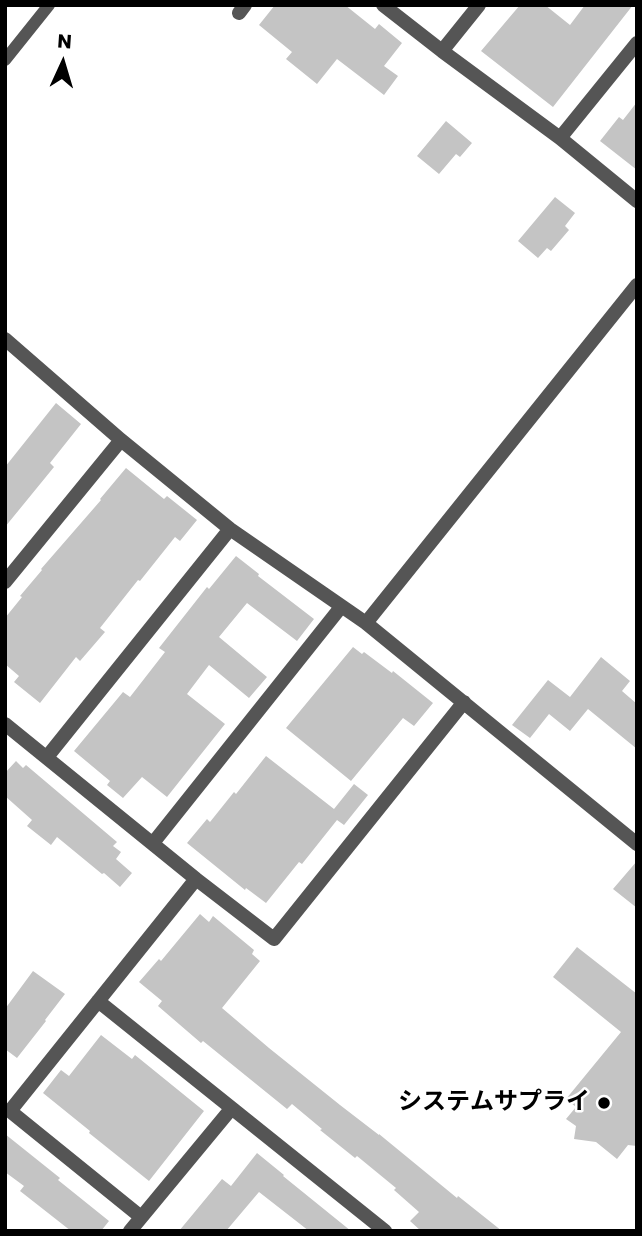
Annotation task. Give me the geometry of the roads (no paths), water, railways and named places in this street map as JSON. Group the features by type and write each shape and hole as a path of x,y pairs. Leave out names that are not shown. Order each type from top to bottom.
{"street":[{"path":"383,5 559,138 637,201"},
{"path":"442,51 479,5"},
{"path":"559,138 637,43"},
{"path":"366,623 637,285"},
{"path":"5,339 121,440 230,529 366,623 637,844"},
{"path":"5,582 121,440"},
{"path":"47,757 230,529"},
{"path":"153,843 341,607"},
{"path":"5,724 274,939 464,702"},
{"path":"141,1217 9,1111 196,879"},
{"path":"98,1001 385,1231"},
{"path":"130,1231 231,1109"}],"lane":[{"path":"5,60 49,5"}],"place":[{"name":"システムサプライ","path":"604,1103"}]}
